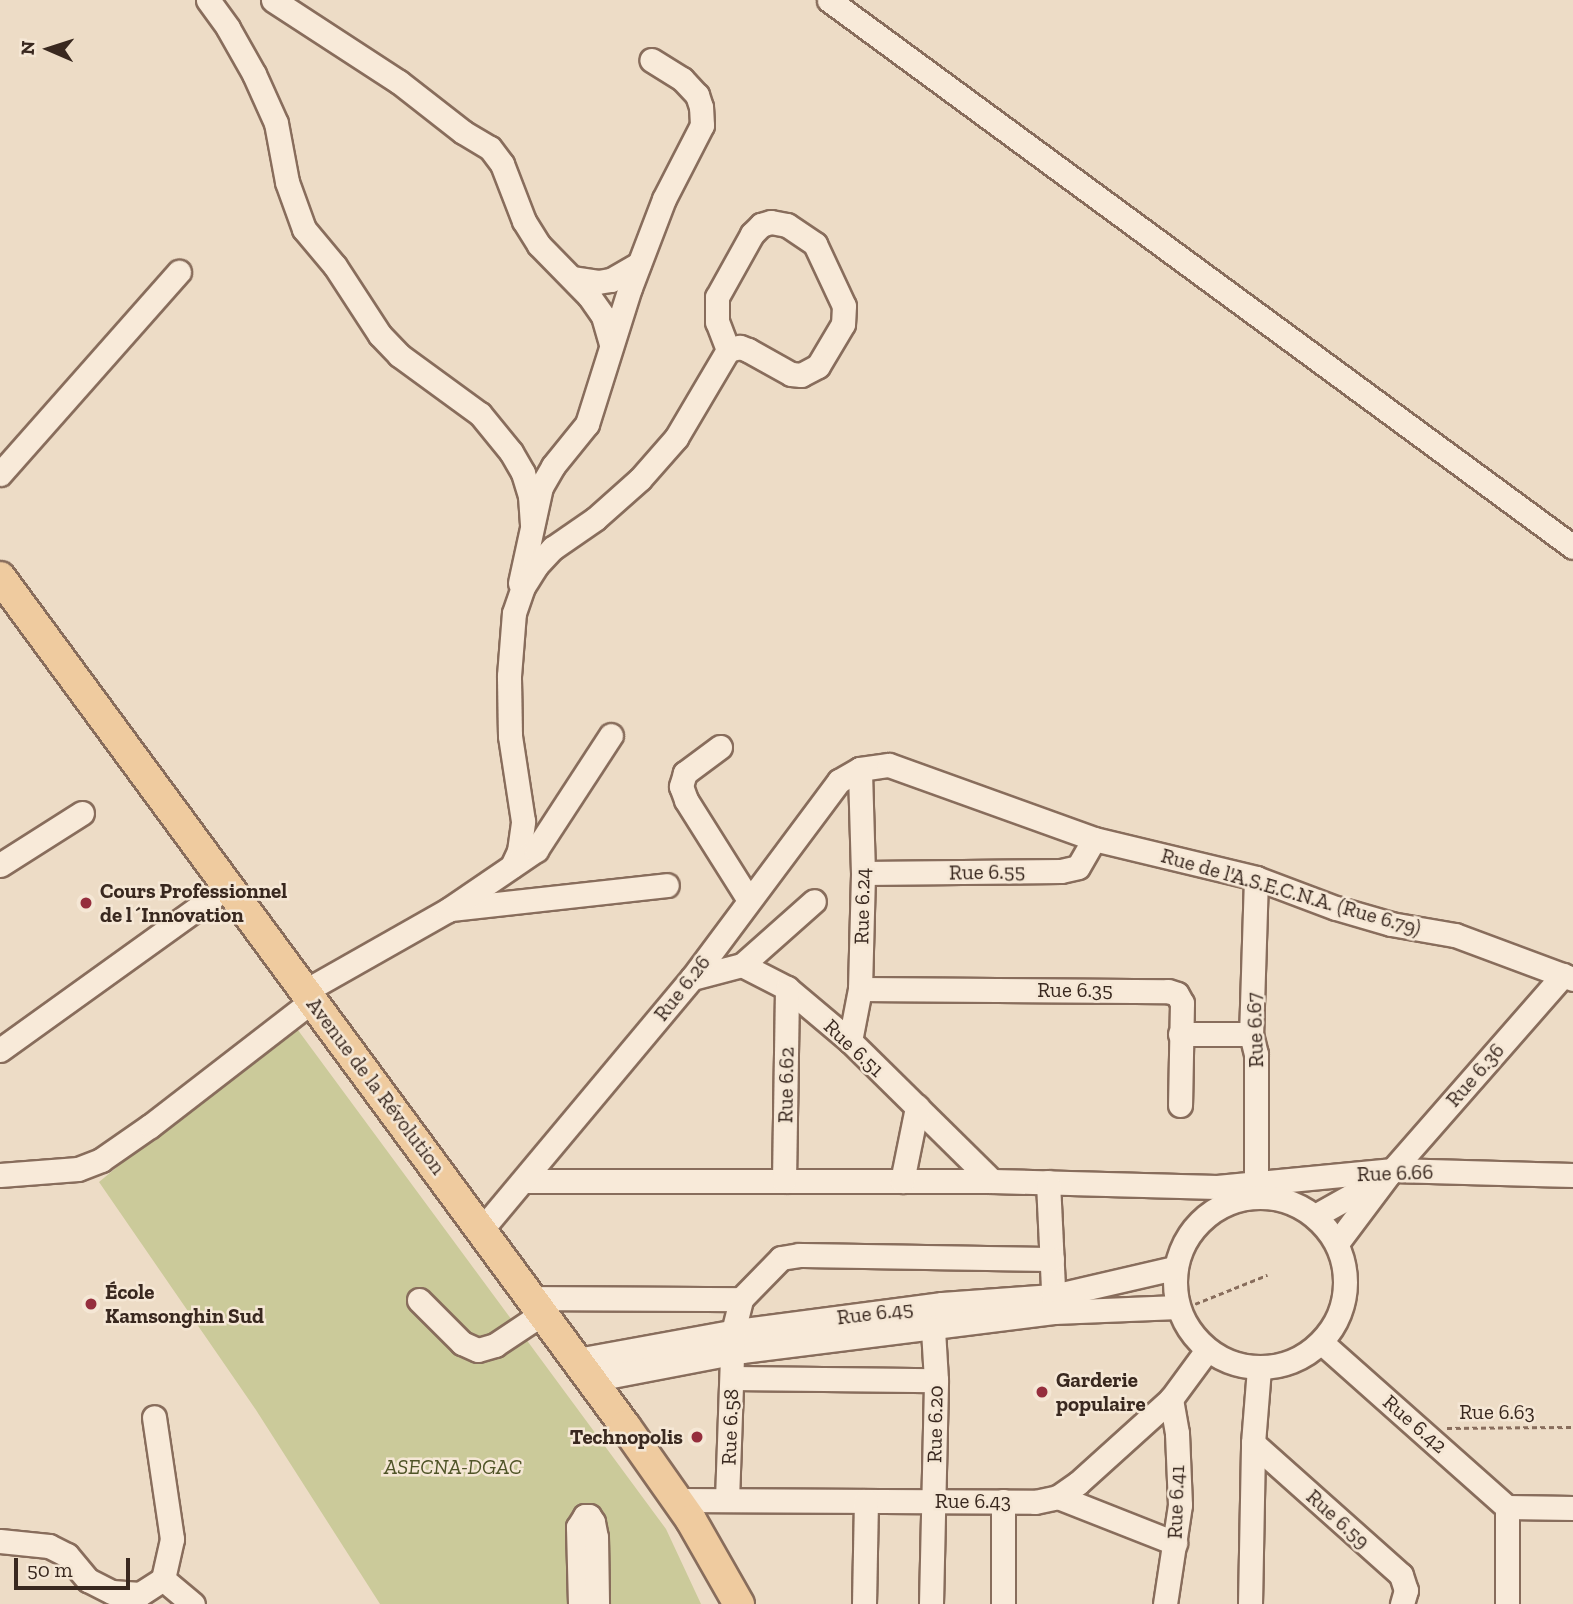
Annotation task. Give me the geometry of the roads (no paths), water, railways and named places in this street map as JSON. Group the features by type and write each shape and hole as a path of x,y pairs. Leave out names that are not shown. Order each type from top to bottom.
{"main road":[{"name":"Avenue de la Révolution","path":"0,577 584,1370 677,1500 739,1604"}],"street":[{"path":"208,0 228,28 254,74 276,123 287,183 304,229 335,266 380,335 399,355 480,414 511,452 523,473 530,496 532,524"},
{"path":"273,0 399,82 463,132 490,148 502,164 524,221 539,245 573,278 603,316 611,344"},
{"path":"829,0 1573,547"},
{"path":"512,866 519,851 523,821 510,736 509,676 514,613 541,486 553,466 587,424 639,264 664,200 702,125 697,95 682,79 651,60"},
{"path":"514,613 523,587 536,566 553,548 595,519 640,480 676,438 728,350 740,347 748,350 791,374 801,375 818,366 843,324 844,306 815,244 787,225 771,222 761,225 752,234 718,297 717,321 728,350"},
{"path":"573,278 598,282 611,280 639,264"},
{"path":"0,474 179,272"},
{"path":"0,1175 78,1169 101,1160 150,1126 309,996 448,910 536,850 611,735"},
{"path":"720,747 685,773 681,786 686,800 749,901"},
{"name":"Rue 6.26","path":"482,1229 692,978 839,781 860,769 889,765"},
{"name":"Rue de l'A.S.E.C.N.A. (Rue 6.79)","path":"889,765 1094,839 1256,878 1336,908 1391,924 1455,935 1568,977"},
{"name":"Rue 6.24","path":"850,1041 860,989 863,873 860,769"},
{"path":"0,865 82,813"},
{"name":"Rue 6.55","path":"863,873 1061,871 1078,867 1094,839"},
{"name":"Rue 6.67","path":"1256,878 1251,1034 1256,1054 1256,1183"},
{"path":"448,910 667,885"},
{"path":"0,1050 228,886"},
{"path":"692,978 742,965 814,901"},
{"name":"Rue 6.51","path":"742,965 787,988 850,1041 992,1181"},
{"name":"Rue 6.36","path":"1337,1243 1390,1172 1568,977"},
{"name":"Rue 6.62","path":"784,1181 787,988"},
{"name":"Rue 6.35","path":"860,989 1168,991 1177,994 1182,1003 1180,1105"},
{"path":"1180,1034 1251,1034"},
{"path":"902,1181 917,1107"},
{"name":"Rue 6.36","path":"1315,1216 1390,1172"},
{"name":"Rue 6.66","path":"524,1181 992,1181 1217,1187 1390,1172 1573,1175"},
{"path":"1048,1182 1054,1304"},
{"path":"1257,1196 1280,1198 1315,1216 1337,1243 1343,1263 1345,1292 1337,1319 1321,1342 1293,1361 1259,1368 1232,1364 1207,1350 1190,1332 1178,1309 1174,1268 1182,1247 1199,1221 1224,1204 1257,1196"},
{"path":"419,1300 462,1343 478,1350 495,1345 537,1306 741,1299 781,1258 799,1255 1052,1259"},
{"name":"Rue 6.45","path":"827,1330 928,1330 1054,1304 1174,1268"},
{"name":"Rue 6.58","path":"727,1500 733,1343 741,1299"},
{"name":"Rue 6.45","path":"584,1370 733,1343 827,1330 916,1308 1054,1304 1178,1309"},
{"name":"Rue 6.20","path":"916,1308 928,1330 936,1380 932,1604"},
{"name":"Rue 6.42","path":"1321,1342 1507,1507"},
{"name":"Rue 6.43","path":"677,1500 1035,1502 1058,1497 1078,1483 1171,1399 1207,1350"},
{"path":"1250,1604 1253,1443 1259,1368"},
{"path":"732,1378 936,1380"},
{"name":"Rue 6.41","path":"1164,1604 1180,1505 1177,1433 1171,1399"},
{"path":"0,1541 49,1546 67,1555 88,1580 112,1592 141,1594 163,1579 172,1539 154,1418"},
{"name":"Rue 6.59","path":"1253,1443 1401,1575 1406,1590 1402,1604"},
{"path":"1058,1497 1175,1543"},
{"path":"864,1604 866,1501"},
{"path":"1003,1501 1003,1604"},
{"path":"1507,1604 1507,1507 1573,1508"},
{"path":"580,1604 578,1527 585,1516 589,1516 596,1536 597,1604"},
{"path":"163,1579 193,1604"}],"place":[{"name":"Cours Professionnel de l´Innovation","path":"86,903"},
{"name":"École Kamsonghin Sud","path":"91,1304"},
{"name":"Garderie populaire","path":"1042,1392"},
{"name":"Technopolis","path":"697,1437"}],"park label":[{"name":"ASECNA-DGAC","path":"453,1467"}]}
